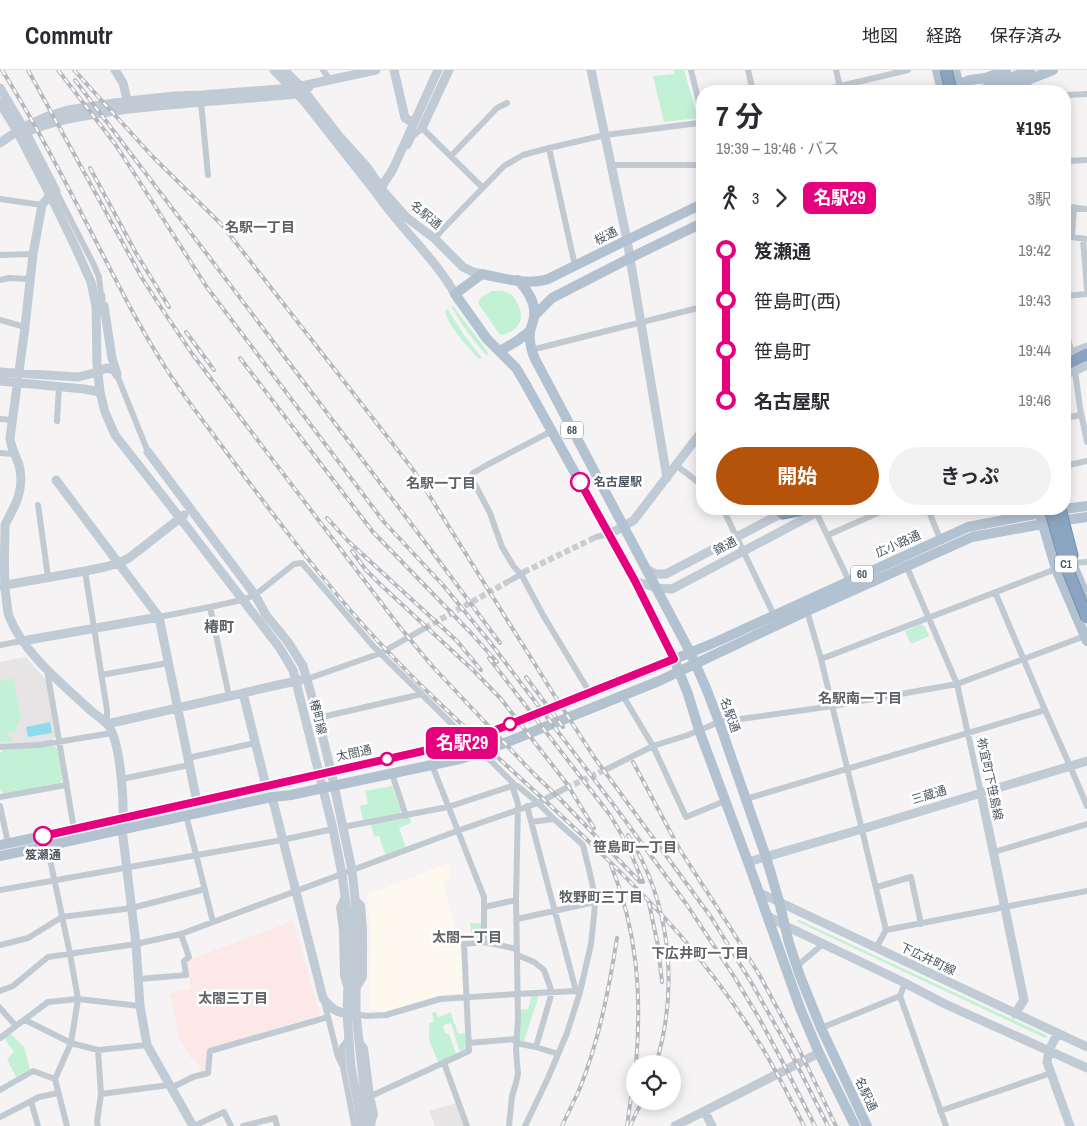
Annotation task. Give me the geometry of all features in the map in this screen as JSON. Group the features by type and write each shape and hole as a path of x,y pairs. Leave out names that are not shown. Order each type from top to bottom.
{"highway":[{"path":"946,70 954,85"},
{"path":"1071,367 1087,354"},
{"name":"C1","path":"1052,515 1065,567 1087,618"}],"main road":[{"path":"938,70 941,85"},
{"path":"955,70 956,85"},
{"path":"962,85 983,70"},
{"path":"970,80 986,78 1006,70"},
{"path":"994,85 1028,74 1053,70"},
{"path":"1010,85 1028,74"},
{"name":"桜通","path":"518,280 542,282 548,280 696,207"},
{"path":"518,280 530,295 535,314 552,298 696,226"},
{"path":"455,294 482,274"},
{"name":"名駅通","path":"482,274 518,280"},
{"name":"名駅通","path":"455,294 487,338 520,374 635,581 674,659 800,1008 819,1053 855,1126"},
{"name":"名駅通","path":"535,314 530,330 531,350 696,664 719,722 766,857 797,966 821,1028 867,1126"},
{"path":"500,351 518,341 530,330"},
{"name":"広小路通","path":"1071,508 1087,506"},
{"name":"広小路通","path":"1071,514 1087,517"},
{"name":"広小路通","path":"696,664 854,590 940,539 968,527 1030,515"},
{"path":"1049,515 1043,524 1065,567 1087,599"},
{"name":"広小路通","path":"674,659 849,580 972,537 1043,524 1049,515"},
{"path":"1065,567 1086,639"},
{"name":"太閤通","path":"4,844 468,741 674,659"},
{"path":"0,856 272,797 291,795 392,774 480,753 623,696 696,664"}],"street":[{"path":"115,70 123,84 128,105"},
{"name":"名駅通","path":"274,70 299,90"},
{"name":"名駅通","path":"284,70 381,191 406,217 435,239 463,267 482,274"},
{"path":"323,70 330,80"},
{"path":"2,141 48,116 68,110 201,102 299,90 314,84 376,70"},
{"path":"394,70 405,118 418,126 483,188"},
{"path":"418,126 438,70"},
{"path":"381,191 449,70"},
{"path":"591,70 627,240 667,478"},
{"path":"691,70 696,91"},
{"path":"748,70 752,85"},
{"path":"836,70 839,85"},
{"path":"854,85 908,70"},
{"path":"0,88 53,193 99,277 112,358 117,375"},
{"path":"128,105 175,96 299,90"},
{"path":"1071,95 1086,94 1087,102"},
{"path":"201,102 208,174"},
{"path":"0,103 21,131"},
{"path":"451,156 497,108 507,103"},
{"path":"435,239 504,166 523,155 605,135 696,123"},
{"path":"549,148 574,266"},
{"path":"1071,161 1087,160"},
{"path":"611,165 696,165"},
{"name":"名駅通","path":"381,191 384,205 432,260 455,294"},
{"path":"53,193 42,205 33,254 10,438 21,477 20,492 16,505 5,525 2,586 4,616 22,641 47,669 96,716 108,724 307,679 381,653 425,628"},
{"path":"53,193 92,288 97,321 98,372"},
{"path":"0,199 42,205"},
{"path":"1071,205 1087,208"},
{"path":"1071,236 1085,239 1087,289"},
{"path":"0,255 33,254"},
{"path":"0,280 9,278 30,279"},
{"path":"1071,295 1087,294"},
{"path":"84,388 92,386 101,364 99,355 101,296"},
{"path":"531,350 696,308"},
{"path":"0,320 25,327"},
{"path":"1071,355 1087,347"},
{"path":"1071,368 1087,365"},
{"path":"0,381 18,378 78,377 98,372 102,369 115,370 117,375"},
{"path":"1071,371 1084,407 1082,415 1087,442"},
{"path":"0,372 18,378 100,392"},
{"name":"椿町線","path":"98,372 105,412 122,446 279,647 293,670 333,829 345,895 352,990 353,1038 351,1067 357,1126"},
{"name":"椿町線","path":"117,375 148,452 255,595 266,615 288,642 303,666 331,771 352,870 356,898 358,954 352,990"},
{"path":"57,422 59,386"},
{"path":"1071,417 1082,415"},
{"path":"0,420 12,420"},
{"path":"552,430 473,473 471,477 490,513 502,547 514,567 522,573 543,615 590,693"},
{"path":"596,537 609,534 634,520 696,439"},
{"path":"0,453 14,454"},
{"path":"1071,465 1087,461"},
{"path":"677,466 696,480"},
{"path":"56,480 159,617 197,802"},
{"path":"38,505 48,577"},
{"path":"2,586 119,563 129,558 191,510"},
{"path":"726,515 774,615"},
{"name":"錦通","path":"646,569 656,574 666,574 778,515"},
{"name":"錦通","path":"635,581 656,588 672,588 812,515"},
{"path":"821,515 828,535 854,590"},
{"path":"828,535 873,515"},
{"path":"930,515 940,539"},
{"name":"祢宜町下笹島線","path":"904,561 957,684 1024,1000 1015,1014"},
{"path":"821,659 995,592 1065,567 1087,562"},
{"path":"0,645 159,617 242,600 255,595 294,564 302,563 374,647 468,741"},
{"path":"85,571 108,724 112,733 122,779 124,818 122,829 136,944 140,1006 147,1045 193,1126 224,1112 231,1126"},
{"path":"511,580 522,573"},
{"path":"995,592 1087,806"},
{"path":"210,607 229,696"},
{"path":"807,611 833,706 886,930 876,948"},
{"path":"607,769 653,746 719,722 833,706 957,684 1024,659 1086,639"},
{"path":"101,675 168,663"},
{"path":"47,669 74,829"},
{"path":"243,693 266,786"},
{"path":"318,718 422,694"},
{"path":"623,696 653,746 686,817 725,801"},
{"path":"746,799 1045,710"},
{"path":"0,747 40,745 112,733"},
{"path":"122,779 255,743"},
{"path":"480,753 584,845 595,902 591,944 567,1033 548,1078 524,1126"},
{"name":"三蔵通","path":"748,862 1087,761"},
{"path":"432,765 484,897 484,942"},
{"path":"392,774 406,816"},
{"path":"0,797 66,785"},
{"path":"343,827 448,807 515,785"},
{"path":"509,1126 512,1096 518,1074 516,1041 518,1018 516,900 518,804 513,788 515,785"},
{"path":"0,990 13,986 48,957 136,944 181,934 457,830 538,803 566,788"},
{"path":"272,797 338,1057 343,1067"},
{"path":"0,806 4,844"},
{"path":"527,806 578,992"},
{"path":"186,815 213,922"},
{"path":"531,822 554,819"},
{"path":"994,852 1087,824"},
{"path":"0,890 282,840 333,829"},
{"path":"47,846 78,999 71,1043 55,1079 67,1126"},
{"path":"877,887 910,877 921,924"},
{"path":"0,945 28,938 62,917 132,908 205,889"},
{"path":"886,930 1087,891"},
{"name":"下広井町線","path":"758,892 1087,1047"},
{"path":"484,907 516,900"},
{"path":"517,920 595,902"},
{"path":"766,915 945,1004 1087,1068"},
{"path":"139,979 186,975 184,961 189,957 181,934"},
{"path":"371,1096 469,1051 464,944 484,942 517,952 544,970 552,992 536,1047"},
{"path":"797,966 823,944"},
{"path":"905,983 900,996 946,1126"},
{"path":"323,998 333,1010 366,1016 386,1015 440,999 578,992"},
{"path":"821,1028 900,996"},
{"path":"0,1038 48,1002 78,999 140,1006"},
{"path":"0,1008 16,1026"},
{"path":"101,1094 170,1086 208,1073 210,1051 328,1017"},
{"path":"25,1020 71,1043 98,1050 147,1045"},
{"path":"1058,1033 1049,1050 1047,1062 1070,1126"},
{"path":"357,1126 343,1067 342,1047 353,1038 365,1048 375,1114 371,1126"},
{"name":"椿町線","path":"353,1038 371,1126"},
{"path":"468,1043 516,1041 558,1054"},
{"path":"98,1050 101,1094 98,1126"},
{"path":"675,1126 819,1053"},
{"path":"444,1063 467,1126"},
{"path":"0,1090 33,1071 55,1079"},
{"path":"940,1111 1050,1073"},
{"path":"0,1117 39,1097 58,1093"},
{"path":"31,1101 38,1126"},
{"path":"705,1112 712,1126"},
{"path":"246,1126 275,1118 277,1126"}],"shaded area":[{"path":"26,657 46,680 55,737 53,740 41,743 0,745 0,662"},
{"path":"448,863 451,878 443,882 457,936 460,935 464,992 444,994 385,1011 369,1010 371,932 367,895"},
{"path":"293,921 320,1015 208,1049 206,1067 200,1073 195,1057 190,1058 180,1039 170,994 191,988 186,963 191,959"},
{"path":"456,1103 465,1126 435,1126 429,1111"}],"green space":[{"path":"674,70 684,70 696,111 696,118 664,122 653,76 674,74"},
{"path":"492,291 502,291 511,294 521,313 521,318 516,327 512,331 500,335 478,303 481,297"},
{"path":"451,306 453,306 488,352 487,356 467,332"},
{"path":"447,308 464,335 482,358 479,359 464,343 447,318 445,312"},
{"path":"921,624 925,627 929,636 911,644 905,631"},
{"path":"13,678 21,719 16,726 17,731 10,732 8,735 13,740 10,743 9,741 0,742 0,681"},
{"path":"54,746 58,749 62,779 60,783 4,794 0,790 0,753 3,750"},
{"path":"392,786 401,811 398,814 363,821 360,806 368,804 365,791"},
{"path":"410,818 411,823 399,828 406,848 385,854 379,836 374,837 371,824"},
{"path":"797,920 1046,1035 1047,1037 1045,1038"},
{"path":"470,923 482,923 481,938 479,940 472,941"},
{"path":"532,995 539,995 524,1041 519,1041 520,1010 528,1009"},
{"path":"436,1012 437,1016 440,1017 451,1013 457,1032 459,1034 465,1033 467,1048 460,1052 451,1023 444,1025 445,1033 449,1034 456,1054 439,1063 429,1039 429,1024 434,1021 432,1013"},
{"path":"11,1034 24,1047 30,1069 16,1077 7,1059 14,1052 4,1038"}],"water":[{"path":"50,722 52,733 28,737 26,727"}],"tunnel":[{"path":"524,572 596,537"},
{"path":"425,628 511,580"},
{"path":"566,788 607,769"}],"railway":[{"path":"2,70 43,140 150,343 182,392 259,496 334,591 389,653 472,734 600,852 680,935 713,976 754,1034 804,1126"},
{"path":"28,70 142,278 193,355 399,626 433,667 532,772 640,882"},
{"path":"58,70 115,144 206,286 384,522 442,584 489,641 687,905 759,1018 815,1126"},
{"path":"74,70 152,156 222,225 414,471 594,757 711,917 790,1051 828,1126"},
{"path":"75,80 500,643"},
{"path":"90,168 136,253 169,307"},
{"path":"186,332 214,370"},
{"path":"240,358 373,532 497,662"},
{"path":"327,518 348,541 457,641 481,670"},
{"path":"352,551 366,570 381,585 474,671 501,699 567,784 594,828"},
{"path":"489,658 610,815 626,842 643,882"},
{"path":"526,677 563,727"},
{"path":"633,762 680,850 760,976 798,1047 836,1126"},
{"path":"628,835 654,889 662,917 667,946 669,976 667,1005 658,1055"},
{"path":"611,865 627,914 636,963 638,988 637,1055"},
{"path":"649,903 658,946 662,982"},
{"path":"562,1126 580,1088 593,1051 607,995 617,938"},
{"path":"627,1126 629,1110"},
{"path":"630,1126 638,1110"}],"bus line":[{"name":"名駅29","path":"43,836 468,741 674,659 635,581 580,482"}],"place":[{"name":"名古屋駅","path":"580,482"},
{"name":"笈瀬通","path":"43,836"}],"district":[{"name":"名駅一丁目","path":"260,227"},
{"name":"名駅一丁目","path":"441,483"},
{"name":"椿町","path":"219,626"},
{"name":"名駅南一丁目","path":"860,698"},
{"name":"笹島町一丁目","path":"635,847"},
{"name":"牧野町三丁目","path":"601,897"},
{"name":"太閤一丁目","path":"467,937"},
{"name":"下広井町一丁目","path":"700,953"},
{"name":"太閤三丁目","path":"233,998"}]}
